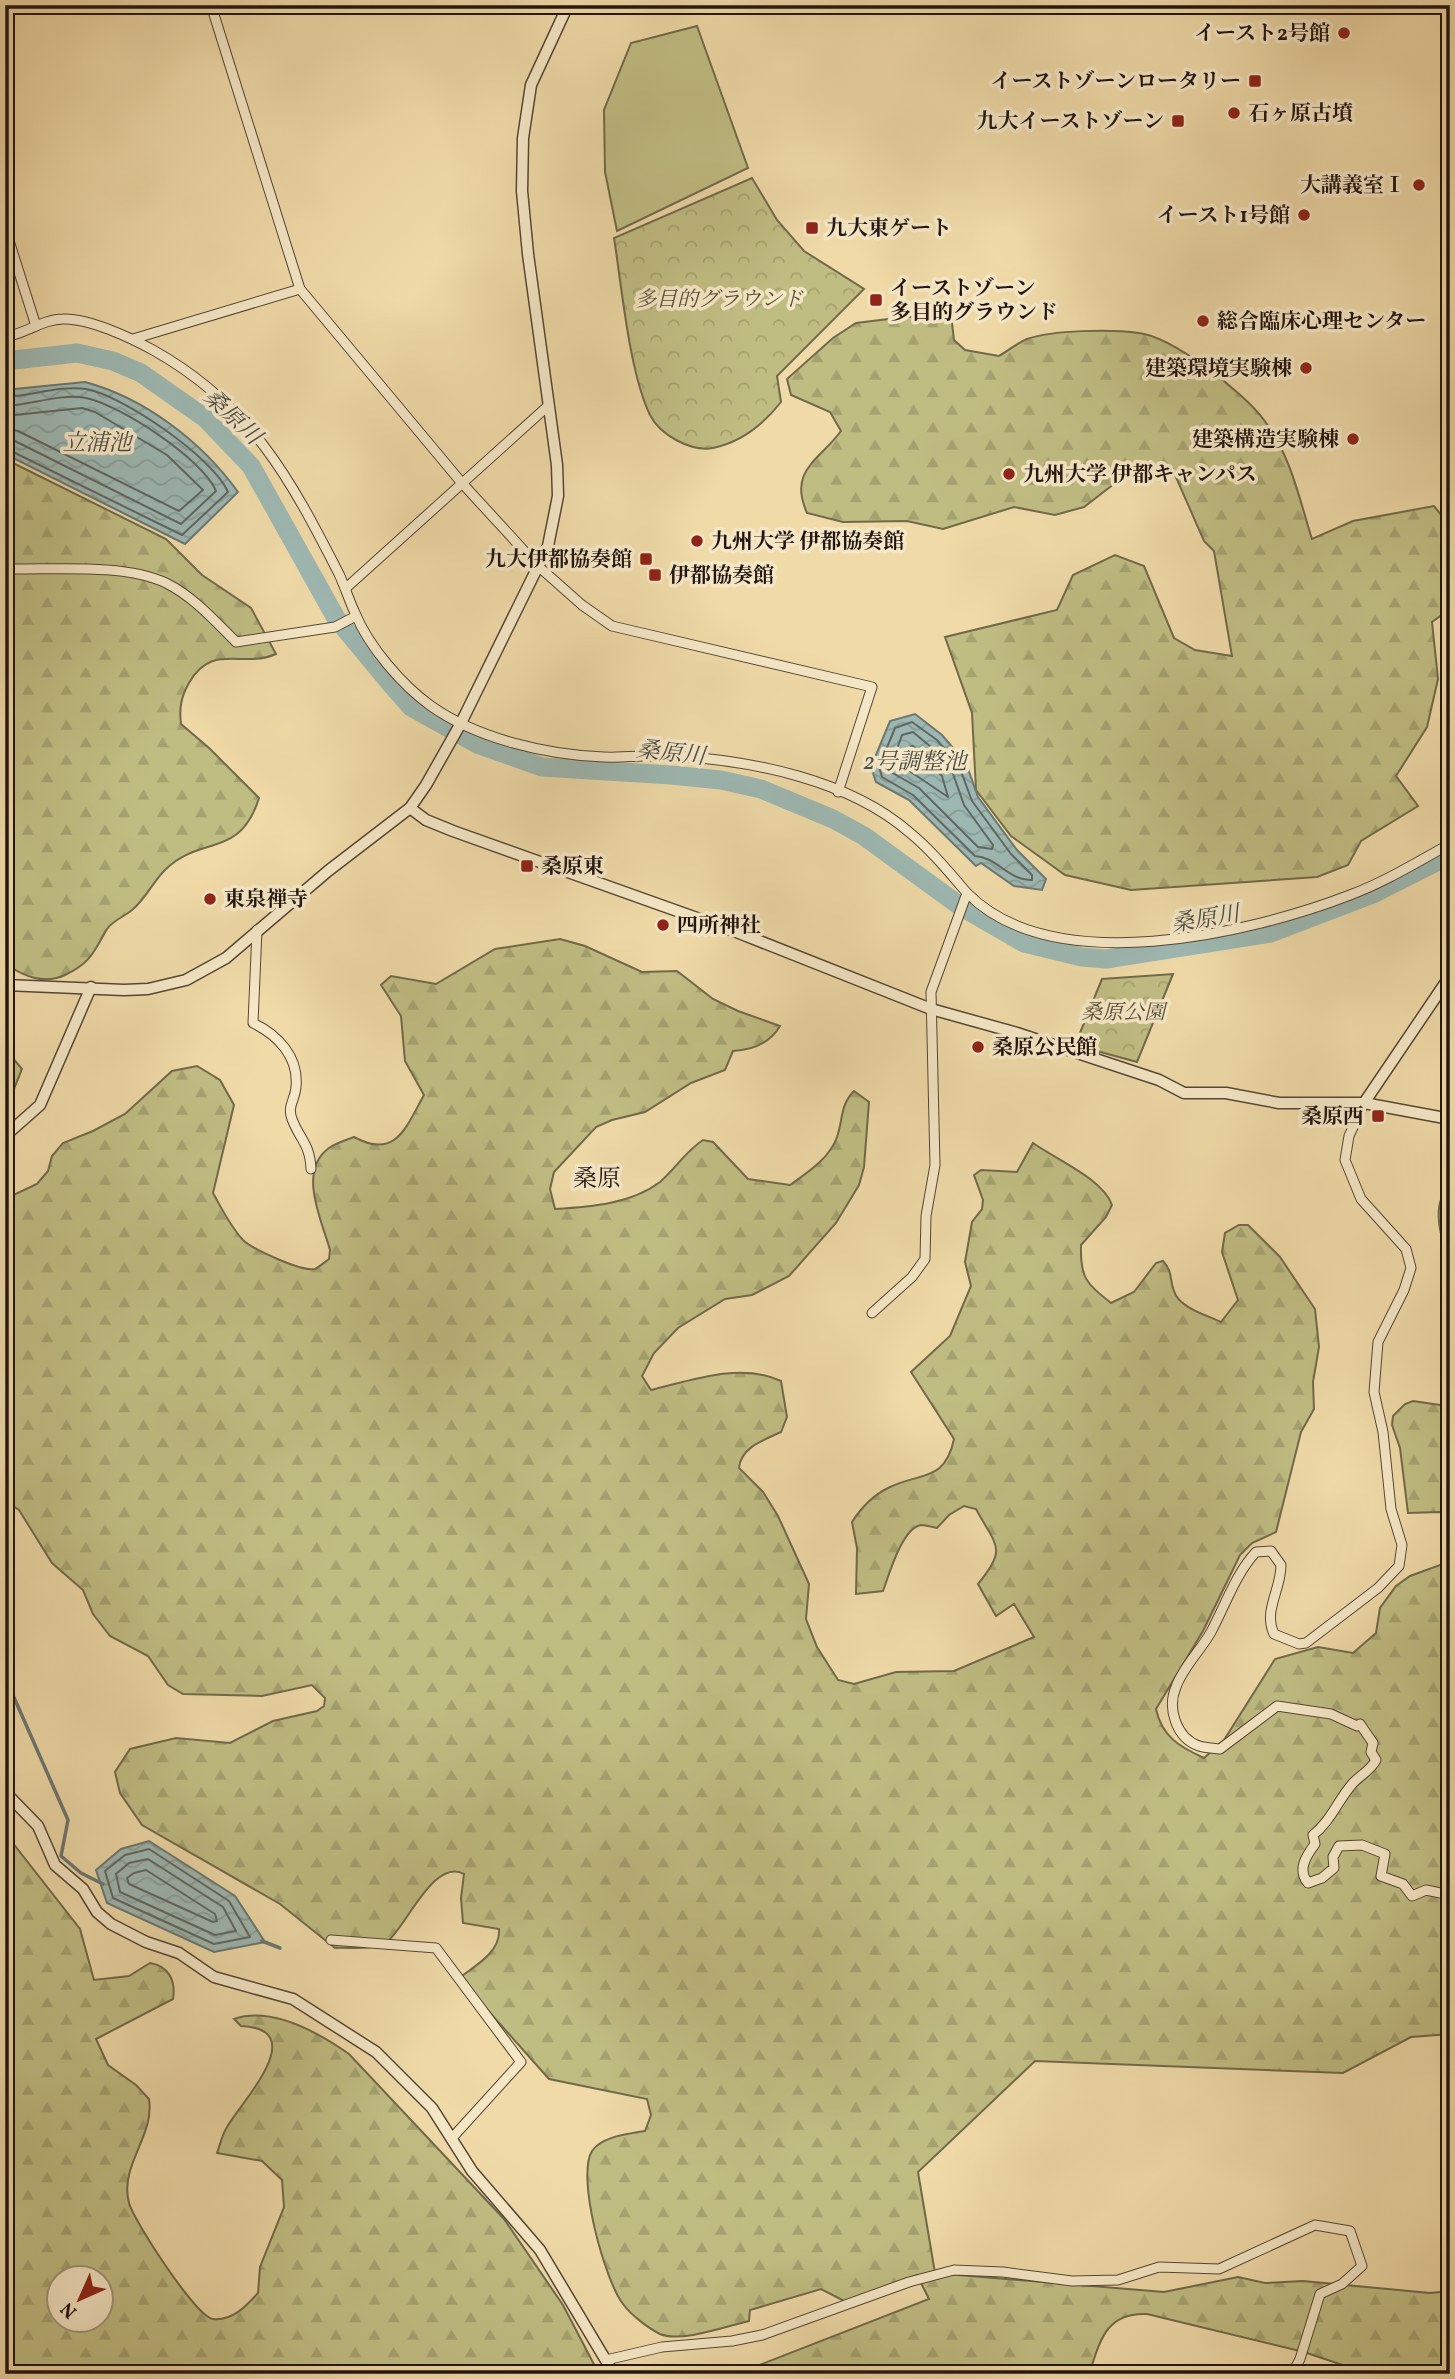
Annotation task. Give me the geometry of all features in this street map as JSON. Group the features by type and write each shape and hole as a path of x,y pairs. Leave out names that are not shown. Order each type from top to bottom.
{"street":[{"path":"211,5 300,289 461,482 538,566 582,605 612,626 872,687 838,792"},
{"path":"5,985 148,989 186,980 226,958 257,930 410,808 449,746 548,546 558,496 549,405 528,254 522,191 523,138 531,85 568,5"},
{"path":"5,228 36,326"},
{"path":"133,339 300,289"},
{"path":"5,337 61,318 85,321 133,339 184,368 261,439 304,505 346,588 355,616 400,678 431,706 461,723 506,739 554,751 606,757 675,756 705,759 798,776 868,805 908,830 966,897 985,912 1038,931 1073,942 1125,945 1274,921 1349,896 1450,844"},
{"path":"346,588 549,405"},
{"path":"5,569 136,573 166,583 198,604 236,642 335,627 355,616"},
{"path":"410,808 426,820 453,831 740,933 931,1009 1030,1037 1159,1080 1184,1093 1226,1093 1279,1103 1364,1102 1450,1119"},
{"path":"872,1314 912,1277 925,1259 928,1244 926,1216 935,1165 931,992 966,897"},
{"path":"257,930 253,1023 273,1033 287,1050 294,1068 296,1087 289,1107 292,1119 311,1152 311,1169"},
{"path":"1450,976 1364,1102 1349,1136 1345,1160 1361,1199 1406,1249 1411,1268 1404,1290 1378,1342 1374,1392 1383,1432 1390,1502 1402,1545 1399,1566 1366,1600 1306,1643 1299,1644 1274,1634 1270,1626 1268,1617 1278,1589 1281,1565 1271,1551 1256,1552 1244,1566 1203,1646 1176,1686 1172,1712 1177,1726 1187,1740 1201,1747 1220,1749 1278,1706 1331,1714 1357,1726 1360,1724 1373,1743 1371,1752 1376,1760 1350,1787 1326,1824 1312,1835 1315,1844 1302,1868 1305,1880 1308,1883 1329,1874 1333,1871 1333,1857 1339,1846 1356,1844 1385,1854 1381,1876 1403,1884 1412,1896 1426,1890 1450,1895"},
{"path":"5,1136 40,1105 90,986"},
{"path":"5,1792 38,1826 55,1865 83,1889 97,1912 111,1924 192,1961 215,1977 293,1999 357,2037 376,2052 432,2108 472,2171 540,2250 614,2374"},
{"path":"331,1940 436,1948 521,2062 452,2138"},
{"path":"606,2360 662,2347 732,2341 762,2334 919,2278 954,2270 1003,2272 1072,2281 1118,2280 1159,2267 1219,2269 1315,2225 1350,2231 1362,2266 1342,2284 1320,2294 1300,2359 1292,2374"}],"green space":[{"path":"697,26 748,168 617,231 605,172 604,110 631,43"},
{"name":"多目的グラウンド","path":"752,178 777,220 804,251 864,289 777,376 781,402 767,418 733,442 704,449 686,445 669,435 650,415 637,376 627,329 614,238"},
{"path":"905,317 937,317 952,323 954,340 965,350 999,356 1027,339 1066,332 1139,333 1170,344 1225,382 1264,420 1288,463 1312,539 1353,521 1434,506 1450,526 1450,609 1432,622 1438,679 1427,727 1396,776 1418,806 1361,841 1348,865 1317,877 1131,890 1065,875 1011,836 976,790 972,713 945,637 1057,610 1073,575 1115,555 1144,566 1174,638 1195,650 1232,656 1214,551 1204,541 1172,468 1143,468 1119,480 1084,507 1055,515 1014,507 943,529 907,521 843,522 807,513 801,486 804,476 841,431 830,412 791,395 787,379 833,338 856,323"},
{"path":"5,459 166,539 202,575 251,608 276,654 263,658 228,659 208,663 189,683 181,703 181,724 259,798 251,817 241,830 230,838 193,852 166,869 137,906 109,926 86,961 65,975 49,979 27,975 5,964"},
{"path":"560,939 585,946 642,972 677,971 713,999 780,1026 771,1037 760,1044 733,1051 725,1070 691,1083 645,1112 596,1127 554,1172 550,1189 555,1209 623,1200 649,1189 660,1182 703,1140 713,1142 748,1179 790,1185 817,1164 834,1145 849,1096 854,1091 869,1102 864,1167 859,1185 836,1223 789,1276 752,1295 725,1299 678,1328 654,1353 642,1376 651,1390 733,1373 750,1373 781,1381 787,1417 781,1432 749,1449 739,1468 763,1492 778,1516 809,1584 806,1619 817,1647 838,1680 854,1684 896,1672 954,1671 1034,1637 1014,1604 996,1616 978,1584 993,1562 996,1547 976,1509 964,1506 949,1515 937,1528 921,1525 908,1534 897,1553 883,1591 856,1594 857,1548 852,1522 868,1502 883,1491 937,1470 950,1453 954,1439 911,1372 950,1336 971,1286 965,1262 972,1222 982,1209 983,1200 974,1175 981,1170 1017,1172 1033,1143 1099,1187 1112,1205 1106,1217 1081,1245 1082,1265 1090,1285 1111,1303 1134,1292 1156,1263 1163,1261 1181,1302 1221,1322 1238,1300 1222,1252 1225,1233 1239,1225 1248,1225 1280,1257 1315,1309 1319,1347 1313,1382 1314,1409 1301,1432 1276,1532 1252,1543 1240,1555 1203,1631 1156,1709 1167,1734 1187,1750 1204,1758 1224,1740 1275,1659 1318,1647 1353,1653 1376,1633 1380,1608 1396,1586 1410,1576 1443,1564 1450,1557 1450,2034 1411,2037 1343,2073 1035,2061 918,2172 935,2273 1164,2292 1238,2277 1265,2283 1303,2281 1430,2293 1450,2291 1450,2374 1369,2374 1304,2352 1147,2314 1122,2318 1114,2323 1101,2340 1089,2374 699,2374 744,2371 929,2299 917,2275 846,2302 821,2289 750,2310 749,2321 704,2333 669,2336 650,2328 626,2308 608,2274 595,2229 588,2183 588,2164 596,2146 616,2136 645,2131 651,2115 647,2099 549,2079 459,1978 491,1951 499,1937 499,1929 463,1923 461,1898 464,1874 453,1872 442,1875 383,1944 335,1948 280,1904 142,1825 120,1793 115,1772 130,1749 176,1738 230,1743 273,1721 317,1711 324,1706 325,1698 312,1685 262,1696 183,1694 168,1685 148,1656 110,1636 93,1614 83,1590 52,1563 19,1510 5,1501 5,1199 37,1184 48,1171 52,1156 63,1143 125,1114 172,1071 197,1066 220,1080 234,1105 213,1193 226,1217 243,1240 256,1249 289,1264 315,1269 329,1259 330,1250 314,1197 315,1170 320,1158 332,1146 354,1137 380,1145 390,1142 405,1128 424,1095 405,1061 401,1016 381,985 391,976 436,984 495,949"},
{"name":"桑原公園","path":"1173,974 1137,1062 1075,1045 1102,979"},
{"path":"5,1055 11,1056 22,1069 5,1111"},
{"path":"1450,1186 1450,1264 1441,1234 1439,1213 1440,1203"},
{"path":"1413,1401 1440,1405 1450,1401 1450,1516 1440,1512 1408,1513 1400,1448 1392,1425 1393,1416 1405,1404"},
{"path":"5,1833 80,1929 94,1980 129,1976 150,1963 162,1967 170,1975 173,1999 96,2039 108,2065 136,2085 149,2099 147,2126 129,2176 129,2203 166,2267 193,2303 205,2314 213,2319 227,2318 238,2312 258,2293 260,2267 284,2207 282,2180 262,2161 217,2153 225,2130 257,2084 272,2052 271,2039 261,2030 241,2026 234,2019 264,2016 309,2030 349,2054 504,2219 563,2305 599,2374 5,2374"}],"water":[{"name":"立浦池","path":"85,382 129,399 170,424 207,456 238,492 185,544 5,454 5,390"},
{"name":"2号調整池","path":"915,714 942,735 966,763 978,797 1017,850 1046,879 1042,890 1014,886 981,863 976,866 909,800 876,782 871,767 890,721"},
{"path":"149,1841 235,1896 265,1942 214,1952 107,1903 96,1870 121,1849"}],"waterway":[{"name":"桑原川","path":"5,361 77,353 113,361 141,373 205,418 251,466 336,618 411,707 477,744 542,767 721,780 761,789 833,819 864,836 960,906 1024,943 1082,957 1106,959 1271,933 1373,894 1450,855"},
{"path":"5,1677 68,1820 61,1856 81,1873 103,1884"},
{"path":"262,1941 280,1948"}],"place":[{"name":"イースト2号館","path":"1344,33"},
{"name":"イーストゾーンロータリー","path":"1255,81"},
{"name":"石ヶ原古墳","path":"1234,113"},
{"name":"九大イーストゾーン","path":"1178,121"},
{"name":"大講義室Ⅰ","path":"1419,185"},
{"name":"イースト1号館","path":"1304,215"},
{"name":"九大東ゲート","path":"812,228"},
{"name":"イーストゾーン 多目的グラウンド","path":"876,300"},
{"name":"総合臨床心理センター","path":"1203,321"},
{"name":"建築環境実験棟","path":"1306,368"},
{"name":"建築構造実験棟","path":"1353,439"},
{"name":"九州大学 伊都キャンパス","path":"1009,474"},
{"name":"九州大学 伊都協奏館","path":"697,541"},
{"name":"九大伊都協奏館","path":"646,559"},
{"name":"伊都協奏館","path":"655,575"},
{"name":"桑原東","path":"527,866"},
{"name":"東泉禅寺","path":"210,899"},
{"name":"四所神社","path":"663,925"},
{"name":"桑原公民館","path":"978,1047"},
{"name":"桑原西","path":"1378,1116"}],"district":[{"name":"桑原","path":"597,1178"}]}
